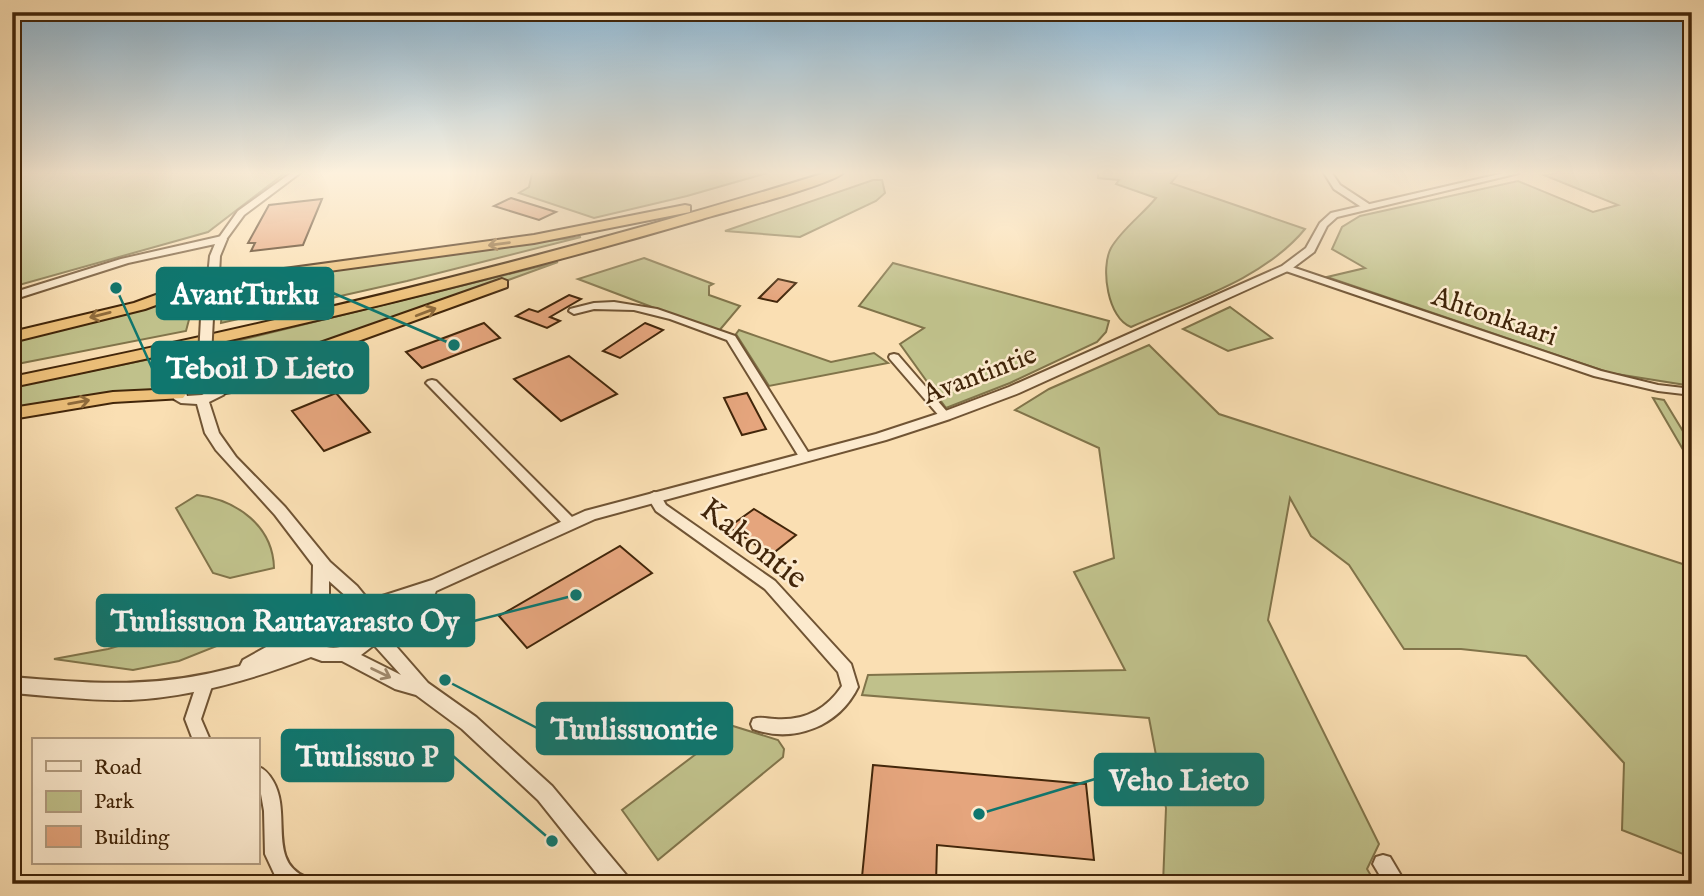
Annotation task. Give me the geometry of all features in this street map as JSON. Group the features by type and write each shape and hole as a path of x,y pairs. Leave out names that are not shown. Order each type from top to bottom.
{"highway":[{"path":"233,280 534,239 652,215"},
{"path":"12,371 399,289 672,215"},
{"path":"225,388 272,366 704,215"},
{"path":"12,382 322,316 650,232"},
{"path":"12,337 139,306 189,288"},
{"path":"12,414 113,397 177,394"}],"street":[{"path":"214,278 215,256 222,239 242,215"},
{"name":"Avantintie","path":"12,685 143,692 205,683 273,664 314,632 340,606 366,604 438,584 570,523 654,496 804,457 945,416 1014,390 1286,268 1310,250 1329,219 1341,215"},
{"path":"12,298 125,261 222,239"},
{"name":"Ahtonkaari","path":"1286,268 1598,374 1692,392"},
{"path":"205,356 227,380 225,388 202,399 188,401 177,394 205,356 207,318 233,280 214,278 189,288 207,318"},
{"path":"574,311 591,305 634,306 731,338 804,457"},
{"path":"894,357 945,416"},
{"path":"432,383 570,523"},
{"path":"202,399 219,446 231,463 279,510 321,564 382,615 378,628 390,655 415,677 421,688"},
{"name":"Kakontie","path":"654,496 661,508 707,537 775,589 845,669 850,687 829,713 793,727 779,729 759,724"},
{"path":"321,564 314,632 325,655 344,653 402,684 421,688 469,723 545,793 619,884"},
{"name":"Avantintie","path":"344,653 356,649 378,628 438,584"},
{"path":"200,738 193,719 205,683"},
{"path":"259,776 269,785 274,800 274,856 287,879 299,884"},
{"path":"1384,864 1396,884"}],"green space":[{"path":"12,215 230,215 208,232 12,287"},
{"path":"584,215 607,215 594,218"},
{"path":"772,215 847,215 800,237 725,231"},
{"path":"1140,215 1264,215 1305,229 1288,247 1247,276 1131,327 1117,314 1106,280 1108,257 1120,235"},
{"path":"1692,215 1692,386 1610,373 1327,277 1365,268 1332,249 1342,227 1360,216"},
{"path":"581,237 407,281 221,323 223,301 240,283 391,259"},
{"path":"644,258 713,284 709,286 709,295 740,306 718,332 578,279"},
{"path":"558,262 235,379 219,361 220,345"},
{"path":"893,263 1109,321 1106,332 1097,342 1010,383 946,408 900,344 924,328 859,306"},
{"path":"167,300 187,304 191,312 186,331 12,365 12,340"},
{"path":"1230,307 1272,338 1228,351 1183,329"},
{"path":"739,330 831,362 874,353 888,363 769,386 736,334"},
{"path":"1149,345 1219,414 1692,567 1692,839 1688,856 1622,830 1624,763 1526,656 1461,649 1404,649 1349,565 1311,536 1290,498 1268,620 1379,844 1367,869 1376,884 1163,884 1166,808 1149,718 862,695 868,675 1125,670 1074,572 1114,558 1099,448 1015,410 1049,389"},
{"path":"185,352 182,366 176,376 154,392 12,411 12,387"},
{"path":"1653,398 1664,400 1692,446 1692,465"},
{"path":"197,495 226,503 250,518 267,540 274,568 230,578 213,573 176,508"},
{"path":"264,602 252,626 237,638 179,661 133,670 54,659 108,649"},
{"path":"733,726 778,740 784,749 783,757 658,860 622,810"}],"building":[{"path":"264,215 315,215 303,245 251,251 255,243 248,243"},
{"path":"522,215 550,215 539,220"},
{"path":"778,279 796,283 777,302 759,298"},
{"path":"569,295 581,299 550,317 560,321 547,328 516,316 529,309 538,312"},
{"path":"484,323 500,338 422,368 406,352"},
{"path":"645,323 663,330 620,358 603,351"},
{"path":"569,356 617,394 561,421 514,379"},
{"path":"336,393 370,432 324,451 292,411"},
{"path":"747,393 766,429 742,435 724,398"},
{"path":"754,509 796,535 771,555 729,527"},
{"path":"620,546 652,573 527,648 499,616"},
{"path":"873,765 1086,784 1094,860 937,845 936,884 862,877"}],"place":[{"name":"Teboil D Lieto","path":"116,288"},
{"name":"AvantTurku","path":"454,345"},
{"name":"Tuulissuon Rautavarasto Oy","path":"576,595"},
{"name":"Tuulissuontie","path":"445,680"},
{"name":"Veho Lieto","path":"979,814"},
{"name":"Tuulissuo P","path":"552,841"}]}
